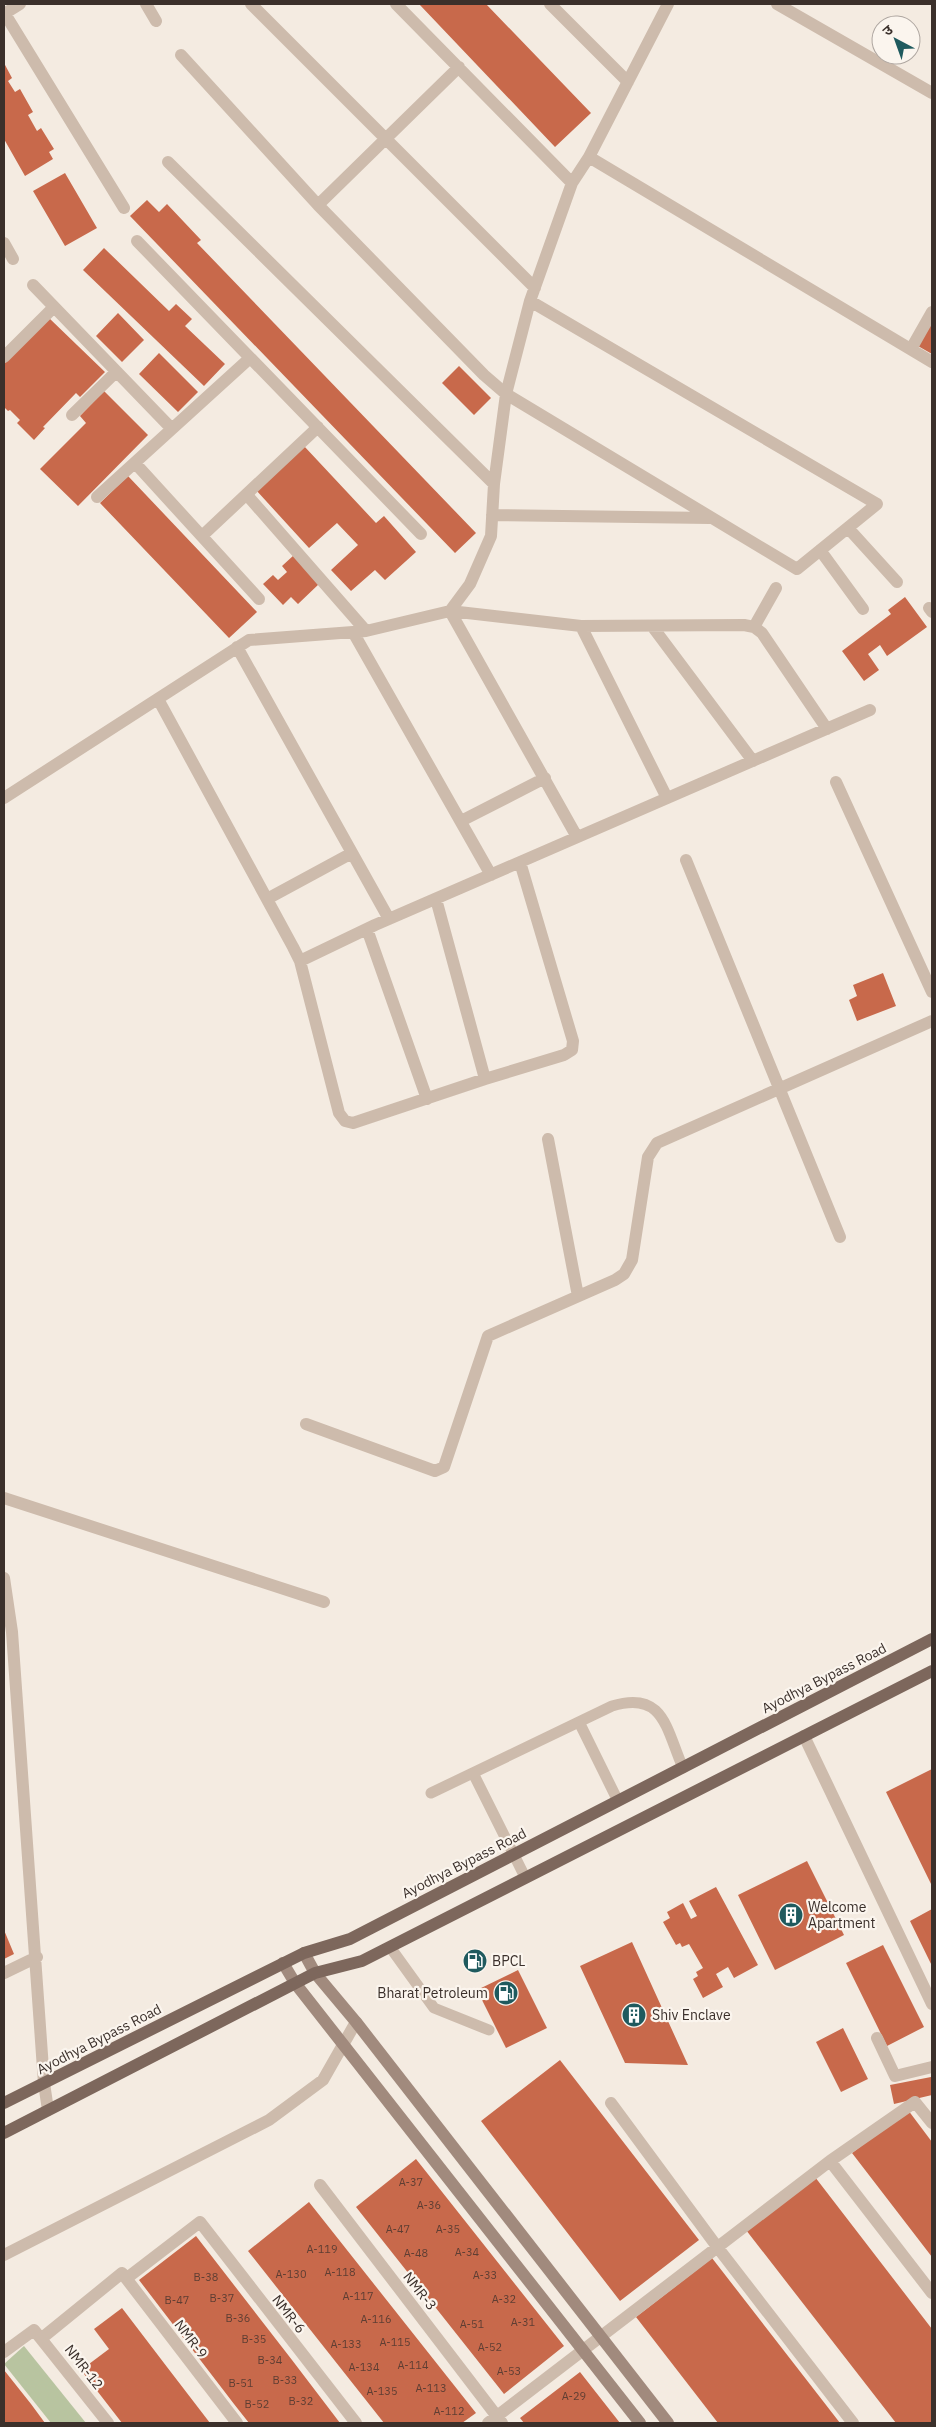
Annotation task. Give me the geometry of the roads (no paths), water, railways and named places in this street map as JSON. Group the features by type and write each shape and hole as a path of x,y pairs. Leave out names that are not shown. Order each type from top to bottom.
{"main road":[{"name":"Ayodhya Bypass Road","path":"4,2103 304,1952 350,1938 932,1639"},
{"path":"4,2133 315,1973 362,1961 932,1671"}],"street":[{"path":"20,4 4,14 124,208"},
{"path":"146,4 156,20"},
{"path":"251,4 535,288"},
{"path":"396,4 572,184"},
{"path":"550,4 628,82"},
{"path":"450,611 470,584 491,536 494,484 506,394 530,301 572,184 590,157 668,4"},
{"path":"777,4 932,93"},
{"path":"180,55 318,205 477,368 506,394 796,569 877,504 530,301"},
{"path":"318,205 459,67"},
{"path":"590,157 932,362"},
{"path":"168,162 494,484"},
{"path":"137,241 421,534"},
{"path":"4,243 13,259"},
{"path":"33,285 172,429"},
{"path":"4,357 54,307"},
{"path":"911,349 932,312"},
{"path":"97,497 250,358"},
{"path":"72,415 116,372"},
{"path":"202,536 318,427"},
{"path":"135,463 259,599"},
{"path":"247,495 360,631 491,875"},
{"path":"492,515 712,518"},
{"path":"848,528 897,582"},
{"path":"820,550 863,609"},
{"path":"754,628 776,588"},
{"path":"450,611 577,837"},
{"path":"4,798 249,640 360,631 450,611 581,626 744,625 754,628 762,633 827,729"},
{"path":"581,626 667,798"},
{"path":"652,626 753,761"},
{"path":"237,648 388,919"},
{"path":"158,699 300,962 339,1113 345,1121 353,1123 564,1055 572,1050 573,1041 520,862"},
{"path":"300,962 388,919 870,710"},
{"path":"461,821 545,778"},
{"path":"836,782 932,992"},
{"path":"267,899 352,853"},
{"path":"686,860 840,1237"},
{"path":"436,898 485,1079"},
{"path":"367,929 426,1099"},
{"path":"306,1424 434,1471 444,1467 488,1336 615,1280 630,1267 648,1157 652,1149 664,1138 932,1021"},
{"path":"548,1139 578,1296"},
{"path":"4,1498 324,1602"},
{"path":"4,1578 37,1957 44,2083 48,2110"},
{"path":"804,1736 932,2004"},
{"path":"304,1952 315,1973 356,2022 668,2423"},
{"path":"4,1972 37,1957"},
{"path":"283,1963 295,1984 640,2423"},
{"path":"4,2254 270,2120 323,2080 356,2022"},
{"path":"877,2038 895,2076 932,2067"},
{"path":"496,2421 582,2351 830,2161 915,2102 932,2123"},
{"path":"611,2104 718,2248 853,2423"},
{"path":"830,2161 932,2293"},
{"name":"NMR-3","path":"320,2185 496,2421"},
{"name":"NMR-6","path":"124,2276 200,2222 356,2423"},
{"path":"4,2352 38,2334 124,2276"},
{"name":"NMR-9","path":"124,2276 237,2423"},
{"name":"NMR-12","path":"38,2334 108,2423"}],"lane":[{"path":"431,1793 612,1706 630,1701 646,1702 661,1715 682,1768"},
{"path":"579,1722 618,1801"},
{"path":"473,1773 525,1877"},
{"path":"390,1947 434,2008 489,2030"}],"place":[{"name":"Welcome Apartment","path":"791,1915"},
{"name":"BPCL","path":"475,1961"},
{"name":"Bharat Petroleum","path":"506,1993"},
{"name":"Shiv Enclave","path":"634,2015"}]}
